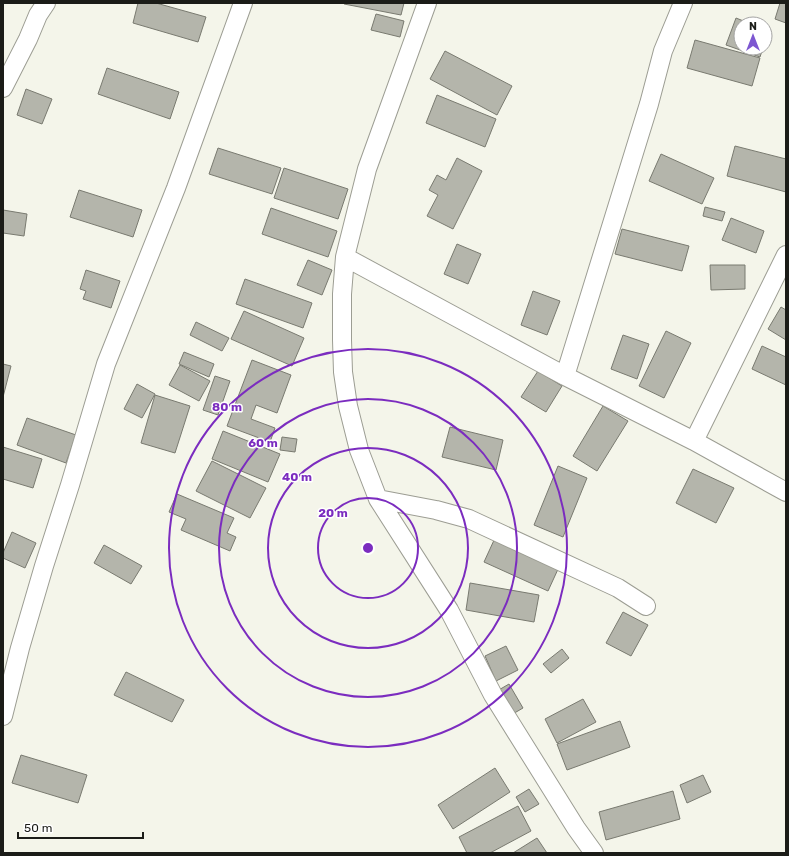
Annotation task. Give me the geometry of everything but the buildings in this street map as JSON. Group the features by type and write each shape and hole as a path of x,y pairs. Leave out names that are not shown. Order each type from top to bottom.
{"street":[{"path":"3,88 28,39 38,15 46,3"},
{"path":"3,716 20,648 106,364 176,188 243,3"},
{"path":"427,3 367,169 345,257 342,294 343,372 348,406 357,443 378,499 449,610 493,695 576,828 594,853"},
{"path":"565,376 649,104 661,58 683,3"},
{"path":"694,441 786,255"},
{"path":"345,257 565,376 694,441 786,492"},
{"path":"378,499 436,510 469,519 618,588 646,606"}]}
